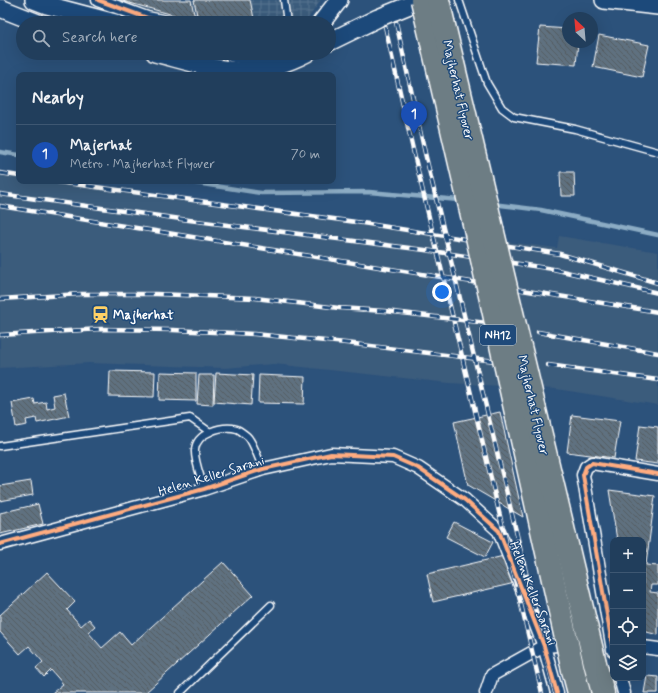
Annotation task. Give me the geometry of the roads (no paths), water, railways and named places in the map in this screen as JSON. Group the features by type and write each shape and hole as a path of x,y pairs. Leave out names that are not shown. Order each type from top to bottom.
{"highway":[{"name":"Majherhat Flyover","path":"422,0 477,237 579,693"},
{"name":"Majherhat Flyover","path":"438,0 603,693"}],"main road":[{"path":"34,0 89,16"},
{"path":"326,16 339,0"},
{"path":"336,39 378,18 422,0"},
{"path":"604,0 658,6"},
{"path":"0,8 20,16"},
{"path":"182,60 212,68 244,71 267,60"}],"street":[{"path":"98,0 142,16"},
{"name":"Helen Keller Sarani","path":"0,544 204,490 263,469 331,454 393,457 418,468 465,500 499,531 544,646 557,693"},
{"path":"610,632 583,475 586,467 592,463 658,474"},
{"path":"486,693 492,675 544,646 610,644"},
{"path":"646,647 658,649"},
{"path":"621,681 624,693"}],"lane":[{"path":"284,0 286,16"},
{"path":"459,0 487,83 502,108 514,117 575,129 658,152"},
{"path":"0,446 190,418 210,432"},
{"path":"204,490 195,452 196,445 202,437 210,432 222,429 238,429 249,437 263,469"},
{"path":"180,693 271,605"}],"waterway":[{"path":"0,152 16,155"},
{"path":"202,184 261,193 369,192 459,200"},
{"path":"492,204 541,210 658,235"}],"railway":[{"path":"396,22 425,153 555,693"},
{"path":"385,26 542,693"},
{"path":"0,173 16,176"},
{"path":"73,184 356,222 560,254 658,283"},
{"path":"0,194 425,250 553,269 658,293"},
{"path":"0,206 658,312"},
{"path":"0,299 81,294 156,294 255,298 487,323"},
{"path":"0,335 101,329 173,330 254,334 346,343 495,361"},
{"path":"538,332 658,353"},
{"path":"548,365 658,380"}],"place":[{"name":"Majerhat","path":"414,134"},
{"name":"Majherhat","path":"100,314"}]}
